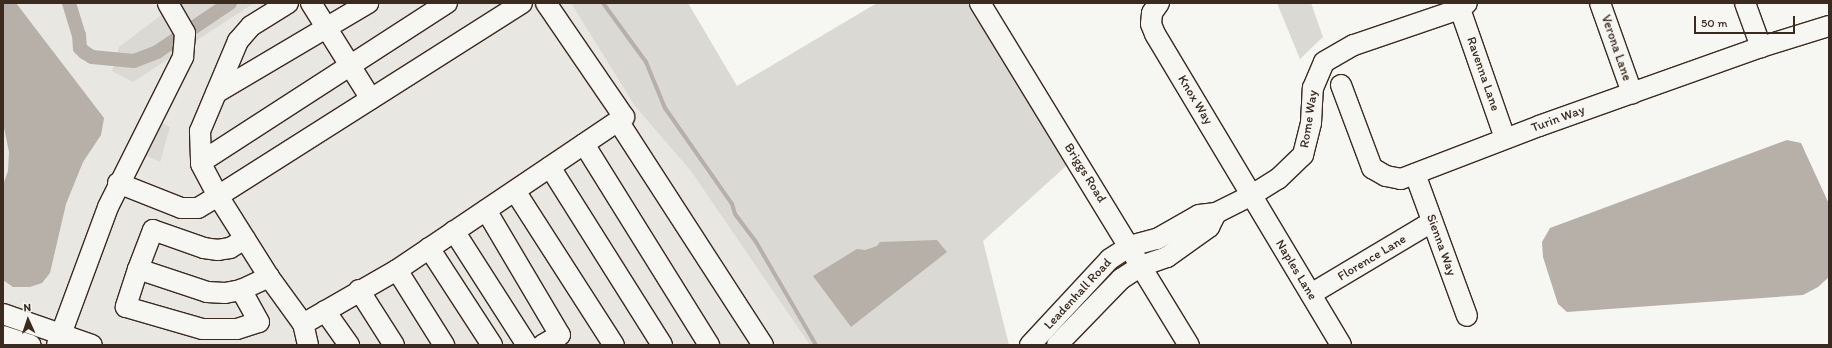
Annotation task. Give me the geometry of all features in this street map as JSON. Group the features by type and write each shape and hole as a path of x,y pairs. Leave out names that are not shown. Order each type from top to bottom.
{"street":[{"path":"59,339 118,183 183,57 185,33 168,3"},
{"path":"288,3 251,26 238,41 200,131 201,162 218,196 245,239 269,277 303,324 308,345"},
{"path":"311,3 326,30 350,65 371,100"},
{"path":"216,93 326,30 368,3"},
{"path":"201,162 447,3"},
{"path":"118,183 181,208 198,208 371,100 522,3"},
{"path":"303,324 397,270 624,117 546,3"},
{"name":"Briggs Road","path":"980,3 1130,246 1189,345"},
{"name":"Knox Way","path":"1159,3 1152,13 1151,24 1155,34 1252,195"},
{"name":"Verona Lane","path":"1600,3 1632,93"},
{"path":"1745,3 1761,47"},
{"name":"Rome Way","path":"1216,213 1252,195 1278,179 1303,155 1311,123 1313,88 1324,62 1354,45 1464,6"},
{"name":"Ravenna Lane","path":"1464,6 1505,138"},
{"name":"Turin Way","path":"1341,85 1372,168 1386,176 1401,179 1505,138 1761,47 1829,26"},
{"path":"618,121 763,345"},
{"path":"584,144 709,345"},
{"path":"550,167 662,345"},
{"name":"Sienna Way","path":"1415,174 1467,316"},
{"path":"515,190 614,345"},
{"name":"Naples Lane","path":"1252,195 1341,345"},
{"path":"486,210 563,340 543,345"},
{"name":"Leadenhall Road","path":"1030,345 1110,259 1130,246 1157,239 1199,215 1216,213"},
{"name":"Leadenhall Road","path":"1057,345 1121,279 1141,266 1167,257 1203,232 1209,227 1216,213"},
{"name":"Florence Lane","path":"1311,294 1432,222"},
{"path":"241,290 259,322 237,329 202,329 126,307 138,269 153,230 204,248 218,250 230,248 245,239"},
{"path":"454,231 527,345"},
{"path":"429,248 492,345"},
{"path":"138,269 207,292 226,293 241,290 269,277"},
{"path":"397,270 444,345"},
{"path":"360,290 394,345"},
{"path":"325,311 349,345"},
{"path":"3,314 59,339 92,345"},
{"path":"3,336 31,345"}],"shaded area":[{"path":"3,3 606,3 826,345 3,345"},
{"path":"3,3 16,3 104,118 101,135 83,162 66,204 50,273 42,283 30,287 13,287 3,280 3,185 8,171 9,152 3,123"},
{"path":"177,3 254,3 133,82 112,71 119,47"},
{"path":"571,3 688,3 737,86 877,3 985,3 1075,158 983,241 1009,345 810,345 691,171 635,106"},
{"path":"1277,3 1311,3 1323,37 1300,59"},
{"path":"143,114 170,127 160,162 133,149"},
{"path":"1787,140 1801,143 1829,204 1829,277 1818,287 1803,295 1567,312 1558,304 1543,257 1542,242 1550,228"},
{"path":"937,240 947,252 851,327 813,276 857,249 865,250 877,246 880,242"}],"waterway":[{"path":"69,3 79,35 80,48 84,52 92,57 134,61 157,52 230,3"},
{"path":"603,3 646,62 665,108 732,204 735,214 756,242 816,345"}]}
